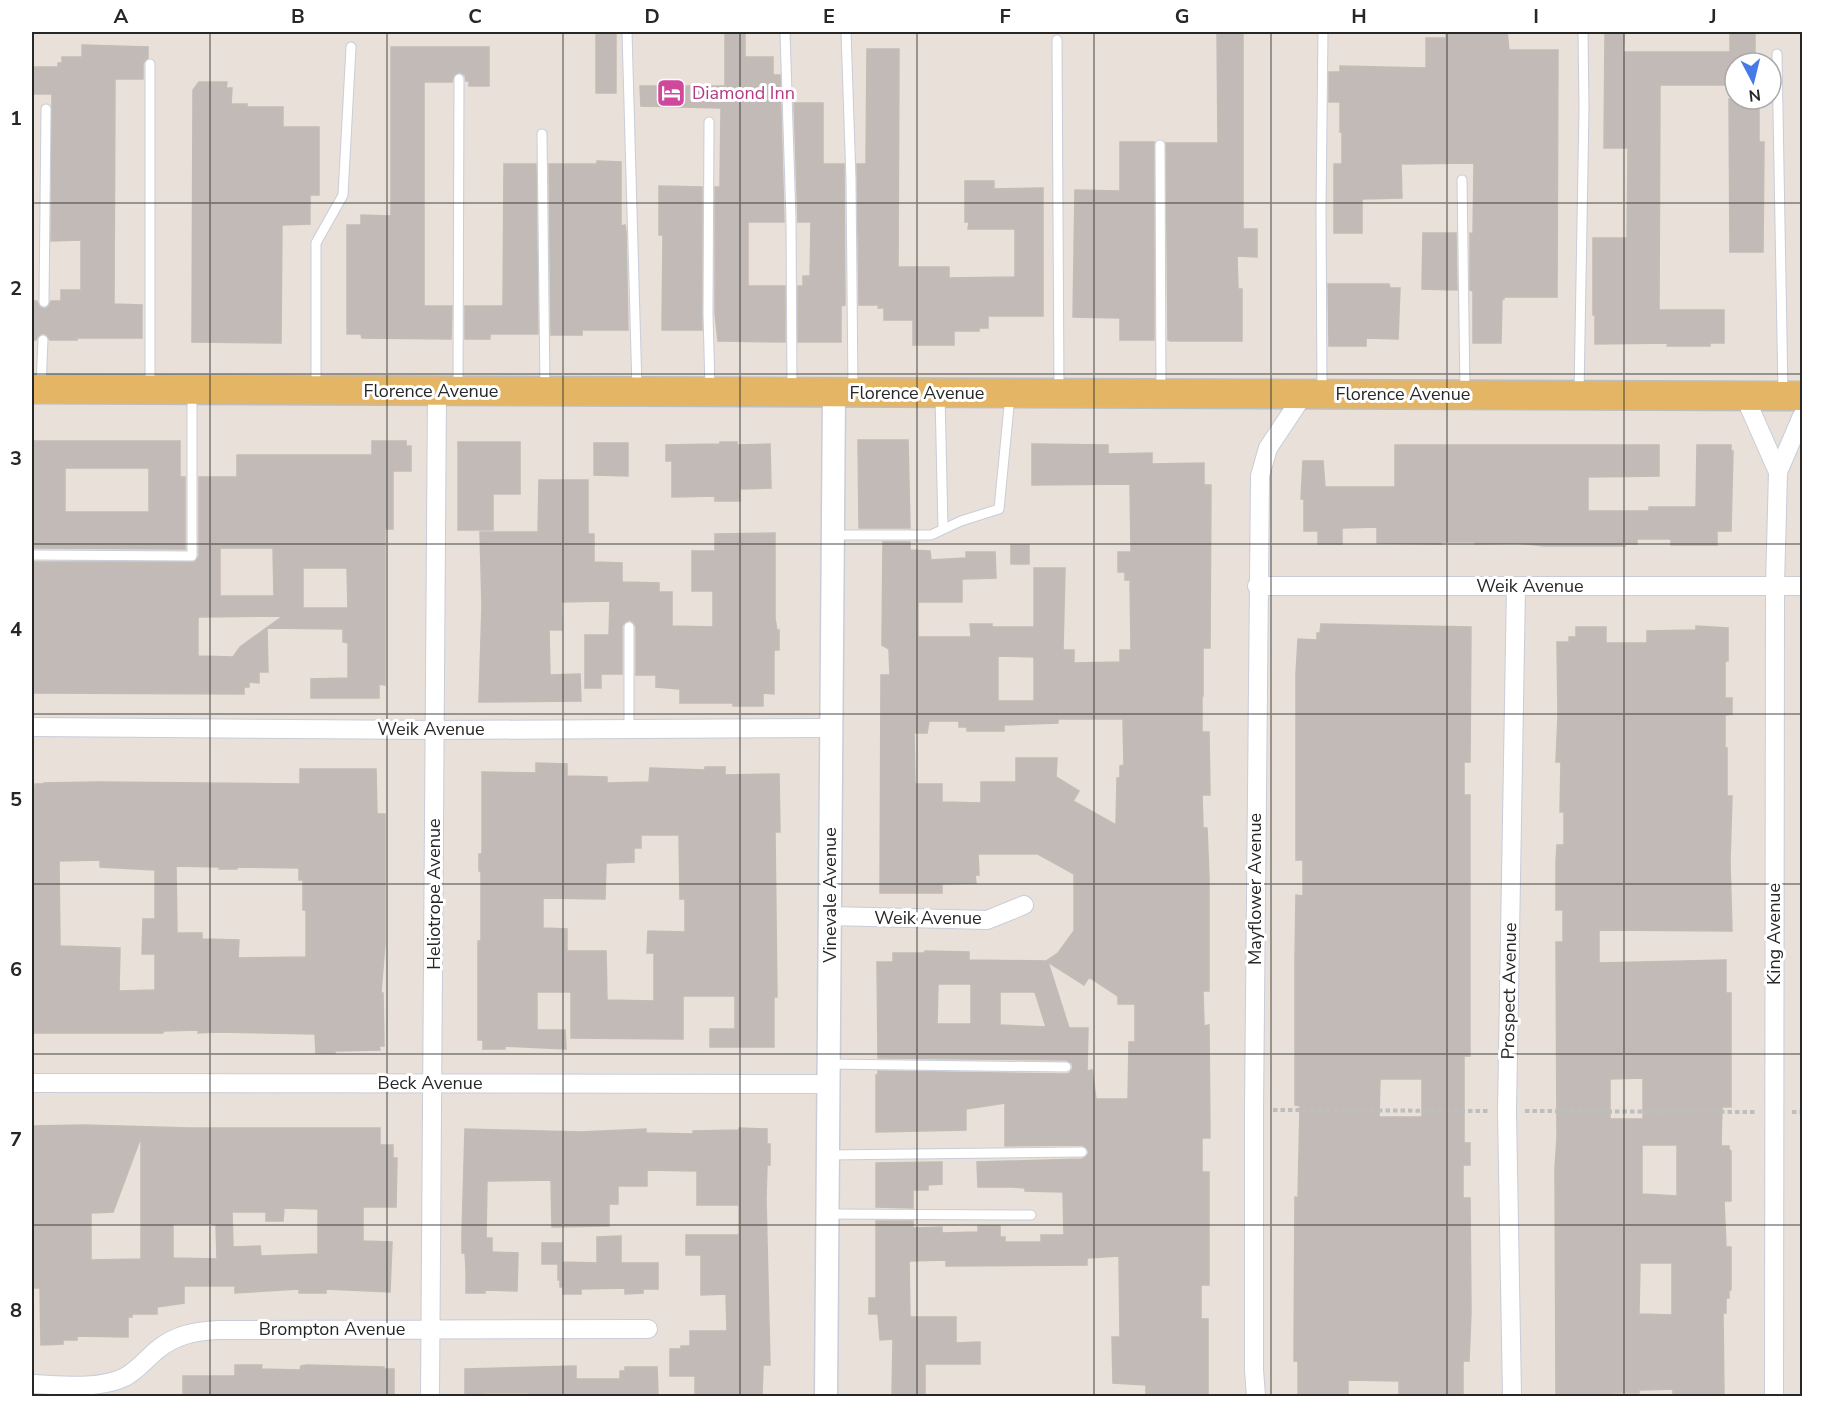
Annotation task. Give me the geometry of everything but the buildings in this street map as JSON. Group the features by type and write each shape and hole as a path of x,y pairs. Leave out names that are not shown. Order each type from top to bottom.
{"main road":[{"name":"Florence Avenue","path":"36,389 1793,396"}],"street":[{"name":"Heliotrope Avenue","path":"430,1396 435,730 447,391"},
{"name":"Vinevale Avenue","path":"826,1396 833,535 843,393"},
{"name":"Mayflower Avenue","path":"1256,1396 1254,1370 1254,1101 1257,586 1260,476 1268,448 1313,394"},
{"name":"King Avenue","path":"1744,395 1779,472"},
{"name":"King Avenue","path":"1774,1396 1775,586 1779,472 1803,416"},
{"name":"Weik Avenue","path":"1257,586 1803,586"},
{"name":"Prospect Avenue","path":"1512,1396 1508,1111 1516,586"},
{"name":"Weik Avenue","path":"32,727 435,730 831,728"},
{"name":"Weik Avenue","path":"830,916 987,920 1024,905"},
{"name":"Beck Avenue","path":"32,1083 433,1083 829,1074"},
{"name":"Brompton Avenue","path":"32,1384 78,1385 109,1382 125,1377 171,1340 194,1331 218,1329 648,1329"}],"lane":[{"path":"627,32 637,392"},
{"path":"785,32 791,219 792,392"},
{"path":"843,393 851,180 846,32"},
{"path":"1313,394 1321,209 1323,32"},
{"path":"1579,395 1584,108 1583,32"},
{"path":"1057,40 1059,393"},
{"path":"316,390 316,243 343,195 351,47"},
{"path":"150,64 150,390"},
{"path":"447,391 459,79"},
{"path":"44,302 46,109"},
{"path":"1780,111 1793,396"},
{"path":"709,122 710,392"},
{"path":"542,134 545,392"},
{"path":"1160,145 1161,393"},
{"path":"1462,180 1465,395"},
{"path":"36,389 42,340"},
{"path":"32,555 192,556 192,390"},
{"path":"940,393 943,529"},
{"path":"833,535 931,535 961,521 999,509 1010,393"},
{"path":"629,729 630,627"},
{"path":"829,1074 1066,1067"},
{"path":"828,1155 1082,1152"},
{"path":"828,1214 1031,1215"}],"place":[{"name":"Diamond Inn","path":"671,93"}]}
